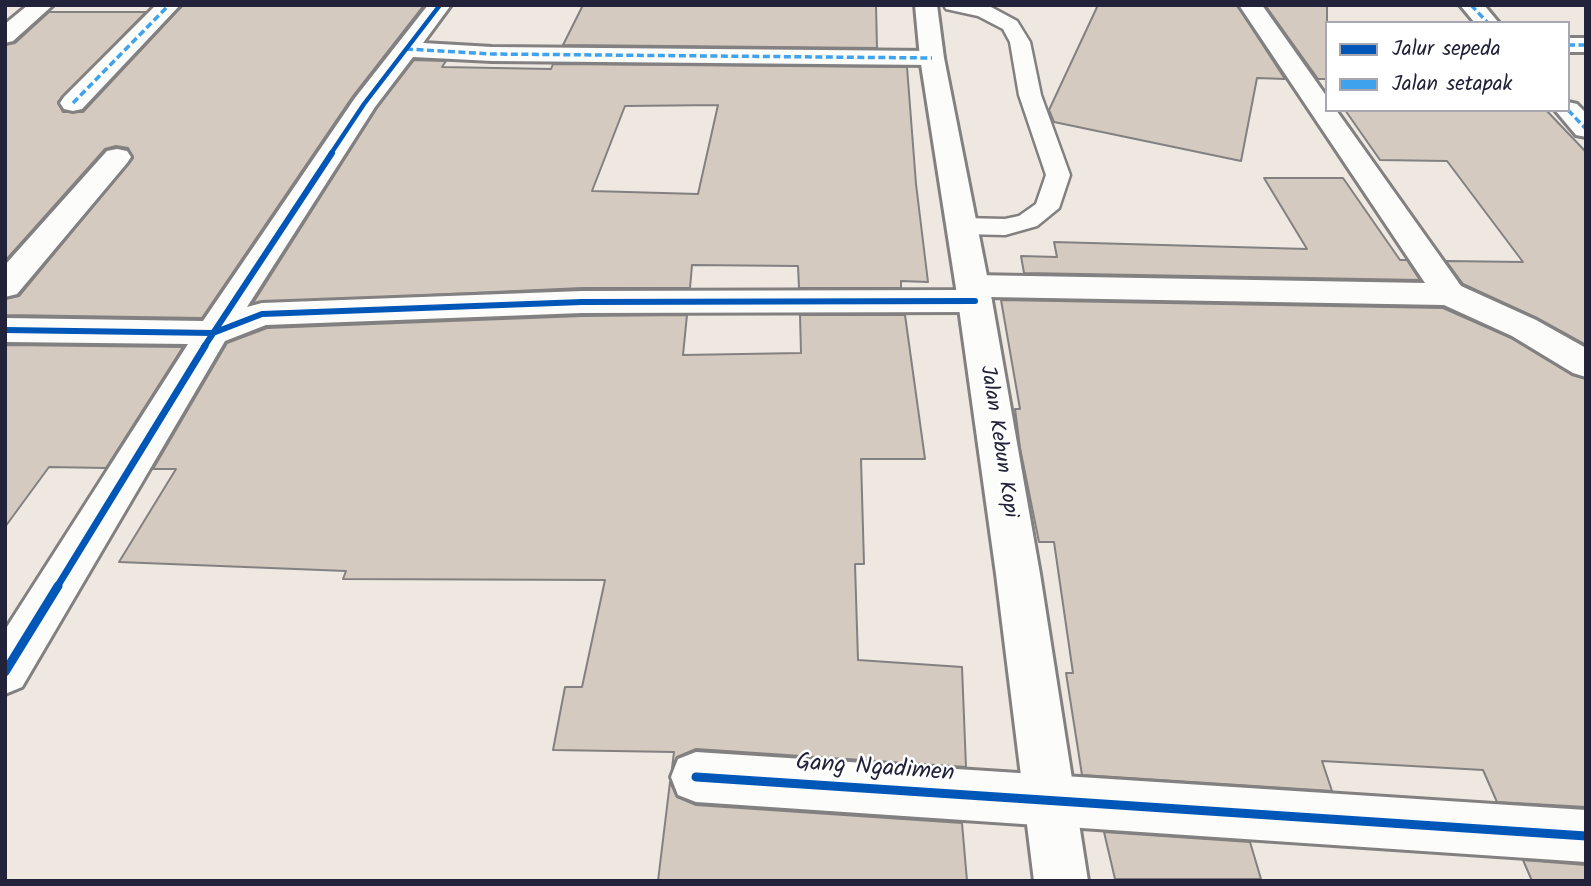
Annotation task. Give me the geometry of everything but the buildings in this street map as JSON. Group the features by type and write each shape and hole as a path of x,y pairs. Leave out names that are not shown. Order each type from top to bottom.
{"street":[{"path":"5,36 42,5"},
{"path":"73,103 169,5"},
{"path":"5,672 214,333 363,104 440,5"},
{"name":"Jalan Kebun Kopi","path":"926,5 932,58 974,293 1062,881"},
{"path":"1250,5 1449,294"},
{"path":"1471,5 1486,21"},
{"path":"406,49 492,54 932,58"},
{"path":"1570,112 1586,130"},
{"path":"5,286 117,157"},
{"path":"5,330 214,333 262,314 582,302 974,293 1449,294 1524,328 1586,364"},
{"name":"Gang Ngadimen","path":"696,777 1586,836"}],"lane":[{"path":"953,5 984,11 1010,24 1020,42 1030,95 1058,175 1047,208 1028,221 1005,227 961,226"}],"marked path":[{"path":"73,103 169,5"},
{"path":"1471,5 1486,21"},
{"path":"1570,45 1586,45"},
{"path":"406,49 492,54 932,58"},
{"path":"1570,112 1586,129"}],"cycle path":[{"path":"5,672 213,333 364,104 440,5"},
{"path":"5,330 213,333 262,314 582,302 975,301"},
{"path":"696,777 1586,836"}]}
